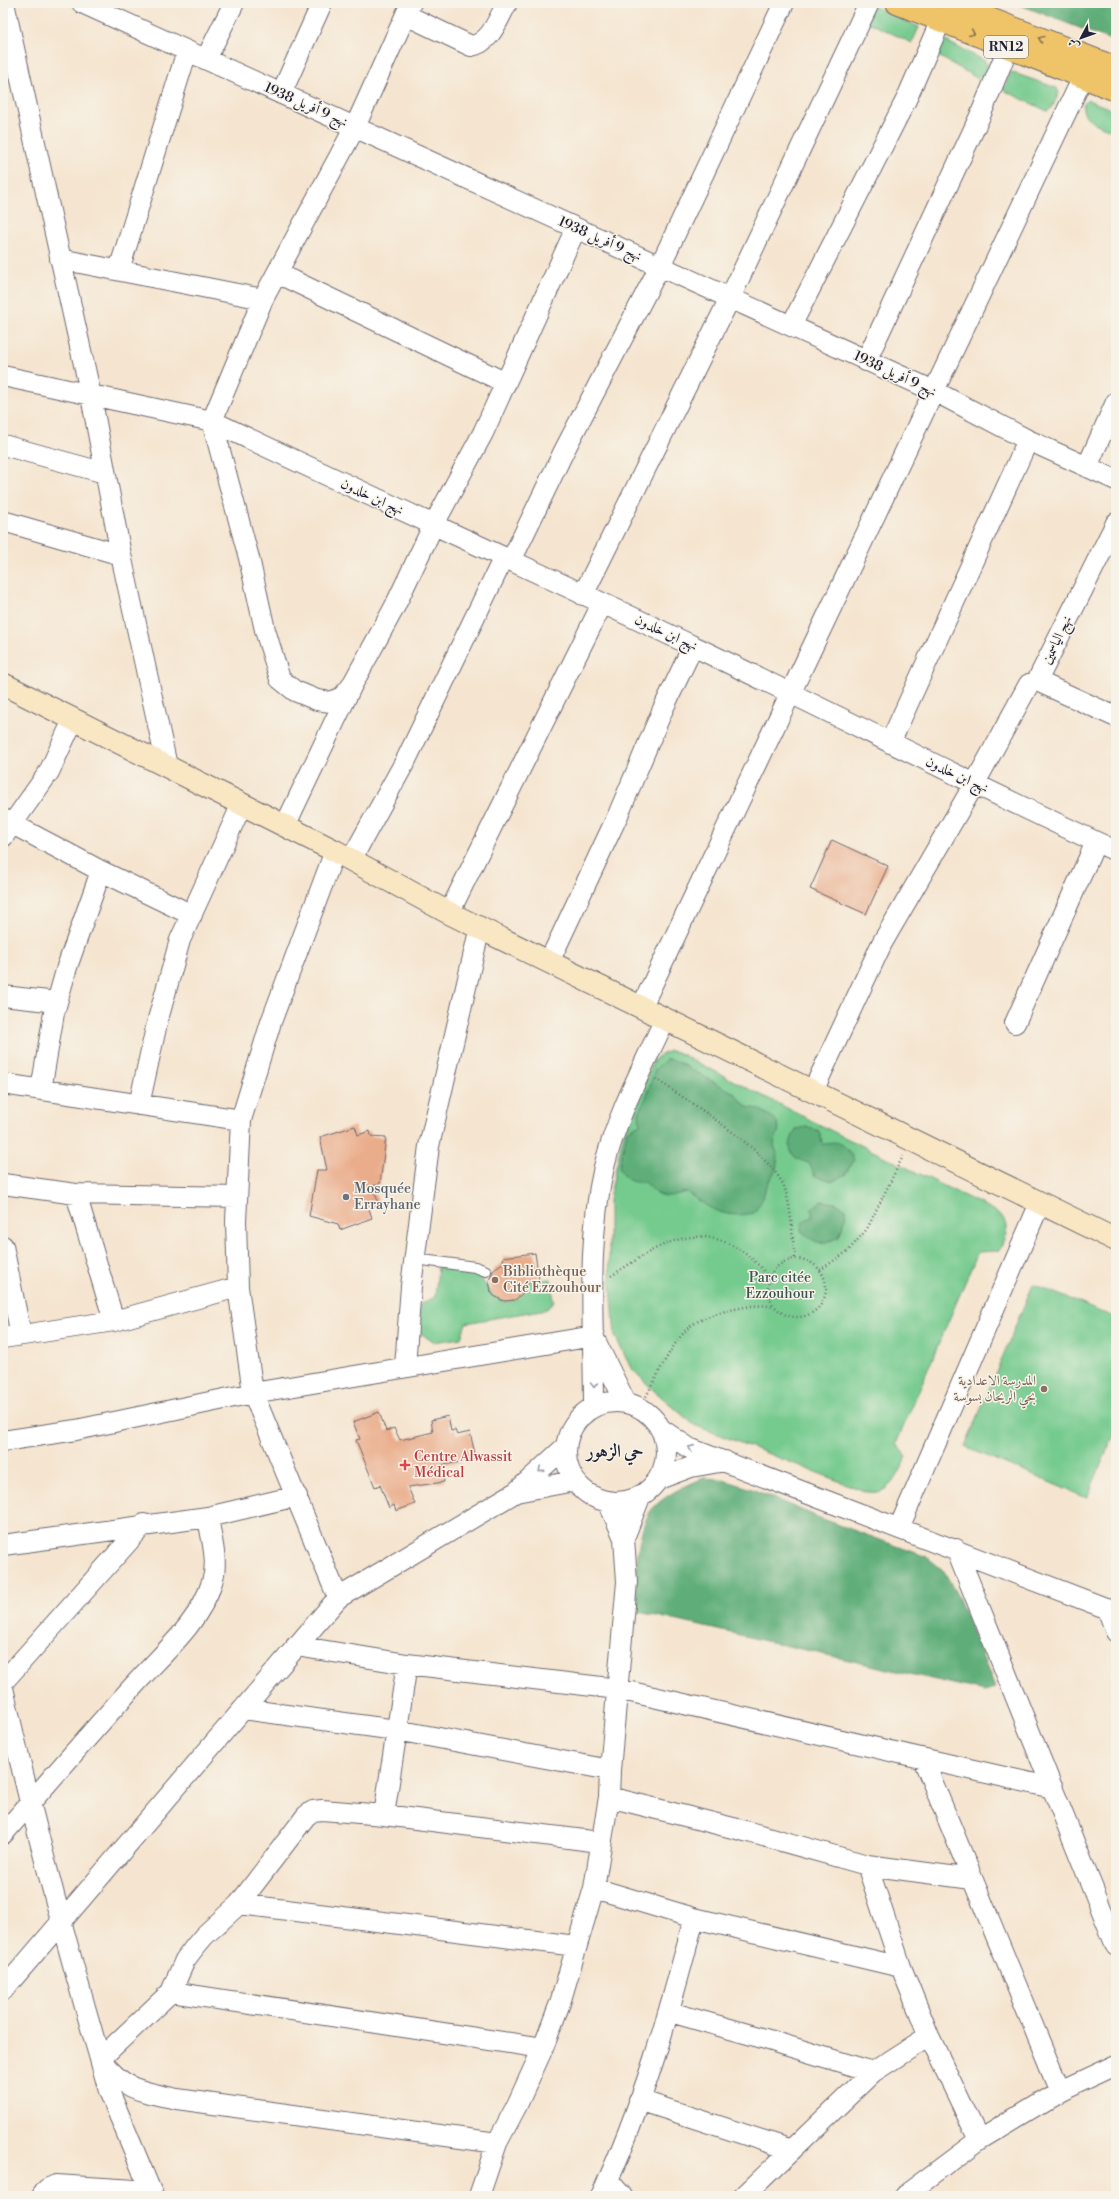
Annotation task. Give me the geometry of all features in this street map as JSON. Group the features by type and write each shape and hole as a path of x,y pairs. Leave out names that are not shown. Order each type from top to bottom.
{"highway":[{"name":"RN12","path":"897,3 945,11 1116,68"},
{"name":"RN12","path":"945,11 1008,48 1116,90"}],"street":[{"path":"4,3 91,396 121,554 168,766"},
{"name":"نهج 9 أفريل 1938","path":"82,3 934,391 1028,440 1116,480"},
{"path":"206,59 234,3"},
{"path":"282,94 322,3"},
{"path":"352,685 342,697 331,702 317,700 294,691 280,679 265,630 249,558 212,421 263,299 355,127 409,9 471,46 477,45 487,38 507,3"},
{"path":"338,1598 253,1393 238,1287 237,1197 241,1120 272,1022 343,856 406,760 507,559 660,266 784,3"},
{"path":"583,595 730,298 869,3"},
{"path":"791,326 906,100 945,11"},
{"path":"866,361 980,116 1008,48"},
{"path":"119,270 187,51"},
{"path":"642,1006 1083,77"},
{"path":"285,826 352,685 394,608 433,526 483,433 576,228"},
{"path":"60,259 263,299"},
{"path":"277,273 506,383"},
{"name":"نهج ابن خلدون","path":"3,376 212,421 433,526 693,646 890,743 1116,851"},
{"path":"1087,467 1116,402"},
{"path":"890,743 1028,440"},
{"path":"3,445 106,473"},
{"path":"3,521 121,554"},
{"name":"نهج الياسمين","path":"1116,523 1037,681 1116,716"},
{"path":"449,913 602,604"},
{"path":"549,962 693,646"},
{"path":"813,1091 882,943 975,783 1029,684 1037,681"},
{"path":"3,684 285,826 449,913 642,1006 665,1019 1116,1240"},
{"path":"73,720 49,772 6,827 192,915"},
{"path":"139,1105 157,1023 180,940 242,804"},
{"path":"1015,1023 1096,842"},
{"path":"41,1090 58,1002 67,967 101,871"},
{"path":"405,1367 414,1259 429,1146 480,927"},
{"path":"3,996 58,1002"},
{"path":"594,1406 593,1287 596,1223 604,1167 623,1108 665,1019"},
{"path":"3,1084 241,1120"},
{"path":"3,1184 76,1194 237,1197"},
{"path":"76,1194 114,1321"},
{"path":"899,1528 1040,1202"},
{"path":"3,1246 12,1337 114,1321 238,1287"},
{"path":"3,1441 76,1430 253,1393 594,1336"},
{"path":"594,1336 633,1405"},
{"path":"610,1402 633,1405 652,1417 661,1430 666,1446 666,1463 659,1479 651,1489 640,1497 624,1502 608,1502 588,1495 574,1481 567,1465 565,1448 570,1430 580,1416 594,1406 610,1402"},
{"path":"661,1430 689,1448 1112,1610 1116,1632"},
{"path":"3,1990 338,1598 516,1492 565,1448"},
{"path":"659,1479 691,1468 725,1461"},
{"path":"516,1492 574,1481"},
{"path":"3,1545 208,1516 297,1496"},
{"path":"624,1538 640,1497"},
{"path":"483,2194 497,2143 544,2048 560,2003 594,1888 600,1842 609,1797 610,1770 627,1582 624,1538 608,1502"},
{"path":"3,1834 182,1634 202,1606 210,1589 216,1569 208,1516"},
{"path":"3,1682 144,1524"},
{"path":"956,1549 1114,1938"},
{"path":"296,1646 407,1664 618,1689 1053,1788"},
{"path":"384,1815 407,1664"},
{"path":"3,1688 29,1804 60,1922 109,2091 152,2194 56,2185 47,2189 42,2196"},
{"path":"243,1709 396,1730 610,1770"},
{"path":"923,1759 1060,2091"},
{"path":"609,1797 749,1832 867,1865 972,1879"},
{"path":"100,2059 171,1992 185,1960 194,1948 204,1936 239,1904 300,1823 310,1813 322,1810 384,1815 600,1842"},
{"path":"867,1865 901,1967 929,2036 978,2140"},
{"path":"594,1888 694,1918 901,1967"},
{"path":"239,1904 576,1946"},
{"path":"622,2196 604,2188 639,2100 670,2012 694,1918"},
{"path":"171,1992 544,2048"},
{"path":"670,2012 873,2072"},
{"path":"744,2196 873,2072 929,2036"},
{"path":"100,2059 129,2088 146,2093 497,2143"},
{"path":"904,2196 978,2140 1060,2091 1116,2065"},
{"path":"639,2100 792,2150"}],"lane":[{"path":"414,1259 475,1267 486,1271"}],"path":[{"path":"642,1069 746,1143 779,1176 788,1202 795,1258"},
{"path":"820,1270 848,1251 867,1229 911,1140"},
{"path":"593,1287 656,1248 678,1239 691,1236 706,1236 724,1241 754,1260 769,1278"},
{"path":"795,1258 811,1262 820,1270 826,1284 826,1294 817,1310 800,1317 791,1317 774,1307 769,1298 767,1288 769,1278 774,1269 782,1262 795,1258"},
{"path":"633,1405 687,1329 701,1320 727,1311 760,1304 774,1307"}],"green space":[{"path":"1015,3 1116,3 1116,42"},
{"path":"873,6 919,27 912,43 866,21"},
{"path":"940,38 985,61 988,67 982,77 977,78 933,53"},
{"path":"1011,72 1057,88 1059,93 1052,108 1047,111 1003,90"},
{"path":"1088,100 1116,111 1116,132 1099,125 1085,115 1083,104"},
{"name":"Parc citée Ezzouhour","path":"670,1051 677,1052 832,1131 991,1209 1003,1218 1006,1223 1007,1227 1005,1237 999,1251 978,1252 896,1444 907,1457 892,1483 882,1491 867,1492 694,1425 651,1388 631,1368 615,1336 609,1261 609,1199 623,1135 654,1060 661,1054"},
{"path":"667,1059 676,1061 734,1093 747,1107 759,1109 775,1119 779,1129 774,1144 778,1157 776,1169 766,1186 763,1198 754,1213 733,1215 717,1211 686,1192 663,1196 655,1192 645,1182 635,1182 629,1180 623,1175 619,1167 627,1131 640,1124 639,1111 646,1098 655,1069"},
{"path":"806,1127 819,1131 823,1145 834,1142 845,1147 854,1160 845,1175 833,1181 815,1176 809,1163 802,1161 793,1155 790,1146 793,1135 796,1129"},
{"path":"821,1201 836,1203 846,1209 845,1220 839,1237 827,1242 815,1241 801,1231 801,1225 803,1222 812,1217 812,1209"},
{"path":"438,1267 477,1273 494,1296 499,1300 505,1301 514,1300 519,1296 525,1287 526,1282 551,1279 554,1301 547,1309 466,1323 461,1338 433,1342 418,1331 420,1304 435,1297"},
{"path":"1033,1284 1116,1318 1116,1429 1087,1498 965,1447"},
{"path":"704,1478 721,1479 752,1489 820,1518 927,1557 944,1571 959,1599 995,1688 984,1691 635,1611 636,1571 640,1540 649,1514 656,1505 672,1493"}],"building":[{"path":"832,840 888,866 866,914 810,889"},
{"path":"355,1126 358,1135 370,1131 371,1136 386,1137 380,1184 373,1186 379,1205 369,1209 372,1218 340,1230 338,1224 309,1216 317,1170 327,1170 320,1137"},
{"path":"535,1253 539,1280 528,1282 523,1293 515,1300 504,1301 494,1296 491,1292 489,1280 494,1269 504,1262 503,1257"},
{"path":"379,1412 386,1431 394,1428 400,1440 433,1432 431,1420 448,1416 451,1431 455,1430 457,1435 470,1432 476,1459 443,1465 444,1482 408,1487 415,1504 396,1511 394,1505 389,1508 380,1485 375,1487 356,1440 360,1439 353,1422"}],"place":[{"name":"Mosquée Errayhane","path":"346,1197"},
{"name":"Bibliothèque Cité Ezzouhour","path":"495,1280"},
{"name":"المدرسة الاعدادية بحي الريحان بسوسة","path":"1044,1389"},
{"name":"Centre Alwassit Médical","path":"405,1465"}],"district":[{"name":"حي الزهور","path":"615,1451"}]}
